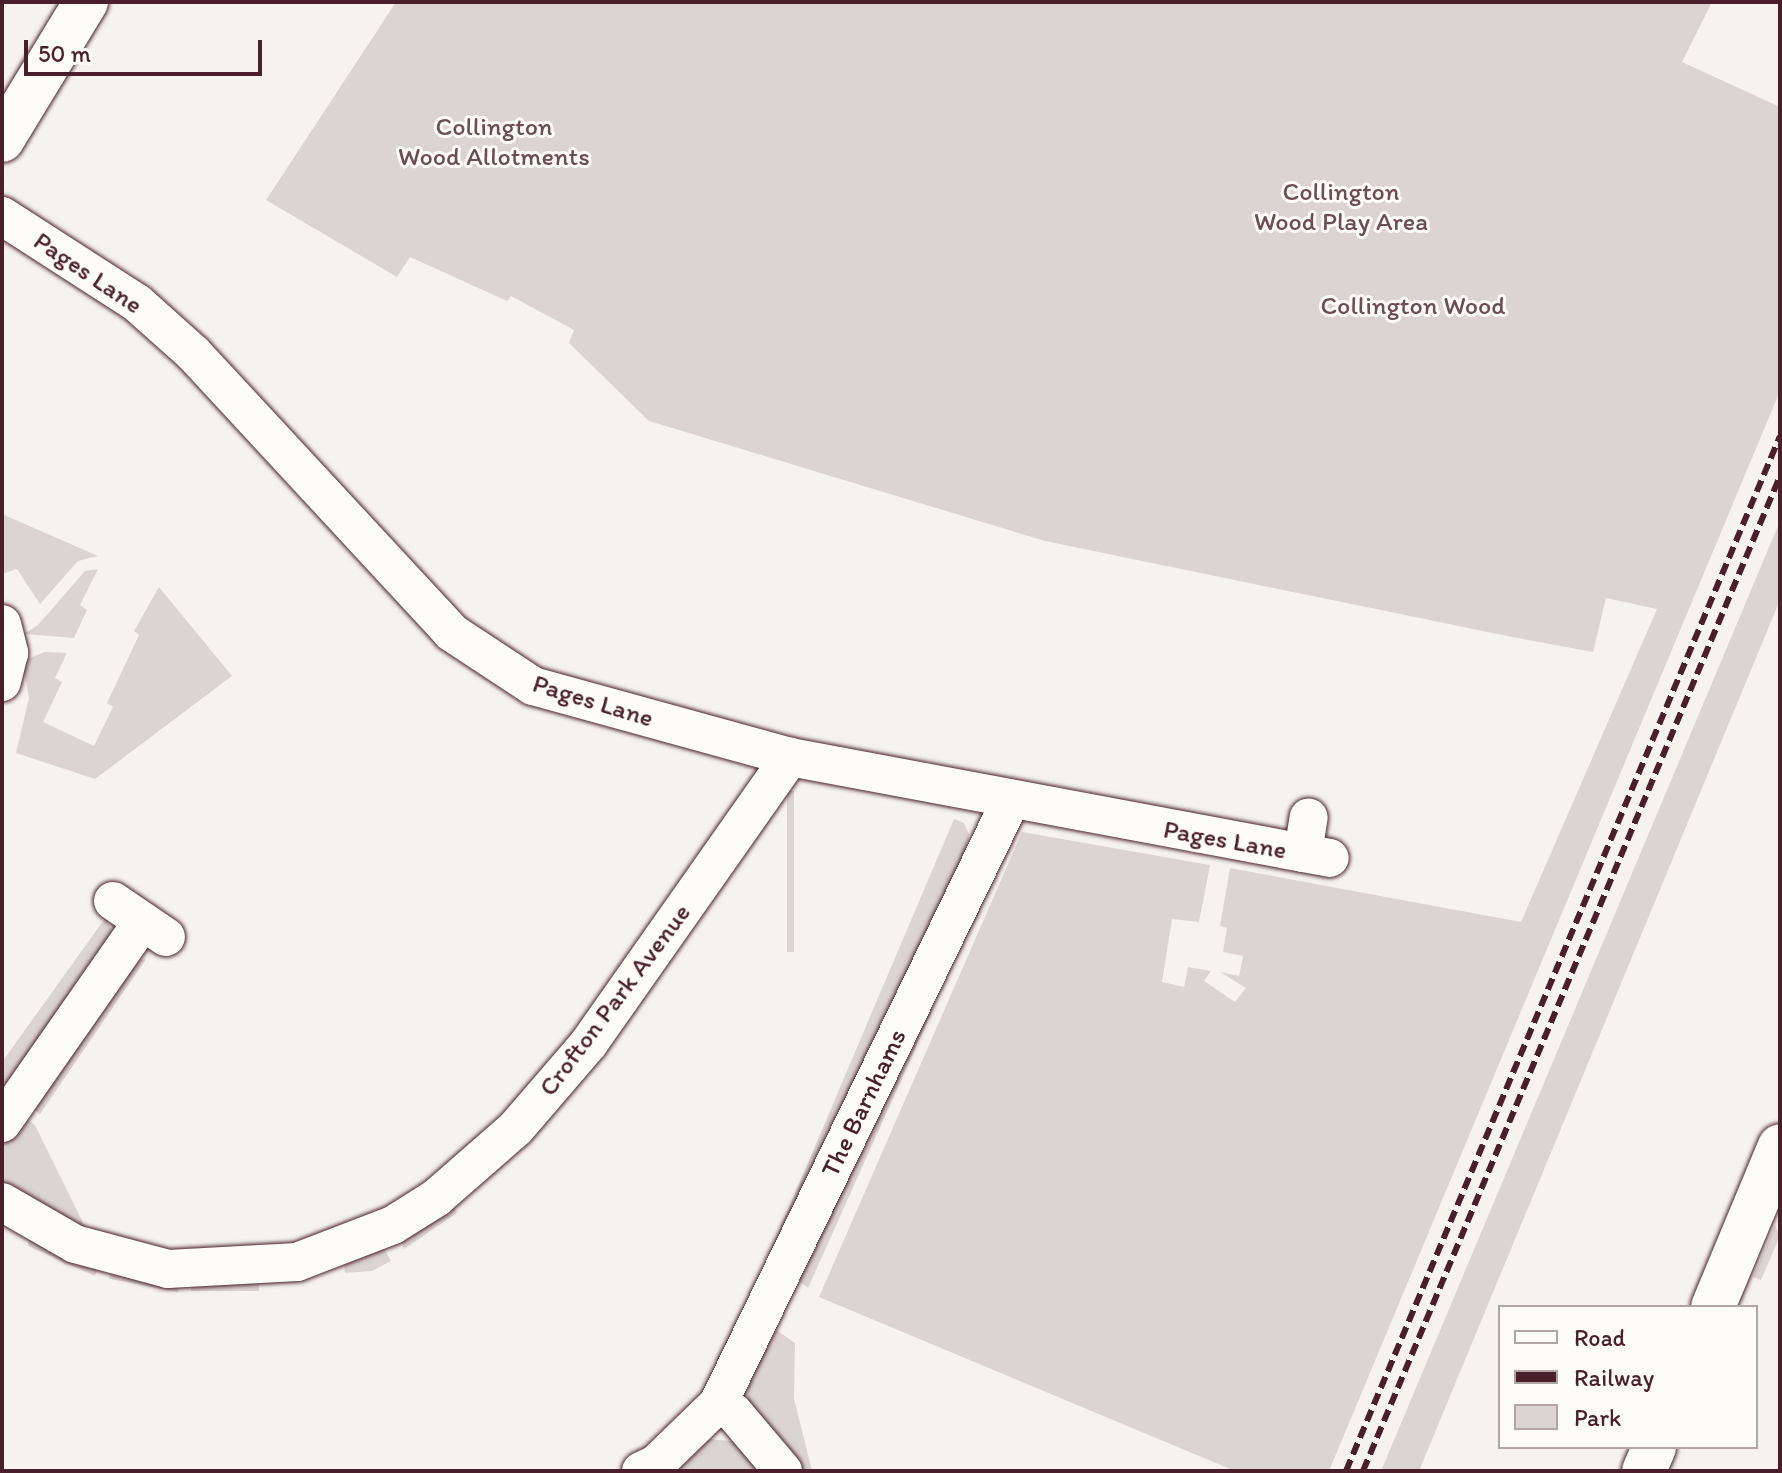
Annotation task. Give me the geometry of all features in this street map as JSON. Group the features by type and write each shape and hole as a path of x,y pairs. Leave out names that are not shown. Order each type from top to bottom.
{"main road":[{"path":"2,140 86,2"},
{"path":"1714,1305 1780,1146"},
{"path":"1644,1471 1653,1449"}],"street":[{"name":"Pages Lane","path":"2,216 137,303 194,354 451,632 533,686 790,757 1010,802 1314,843"},
{"path":"2,624 9,653 9,694"},
{"name":"Crofton Park Avenue","path":"2,1202 75,1244 168,1269 297,1262 393,1225 436,1198 516,1128 589,1043 790,757"},
{"name":"The Barnhams","path":"641,1471 656,1464 718,1404 1010,802"},
{"path":"2,1123 141,920"},
{"path":"718,1404 734,1413 783,1471"}],"green space":[{"path":"396,2 1712,2 1682,62 1780,107 1780,391 1329,1471 1235,1471 819,1297 1022,832 1210,865 1199,922 1172,919 1162,982 1184,987 1188,967 1211,971 1204,981 1235,1002 1246,988 1220,972 1239,976 1243,956 1223,952 1227,928 1220,926 1230,868 1521,922 1657,609 1606,598 1593,652 1512,637 1045,541 649,421 569,343 574,330 511,296 507,301 410,257 397,277 266,200"},
{"path":"2,514 98,556 78,561 40,604 17,569 2,574"},
{"path":"1780,521 1780,600 1419,1471 1381,1471"},
{"path":"98,569 80,605 87,610 74,638 24,634 38,625 85,571"},
{"path":"159,587 232,676 95,779 16,753 29,698 22,661 45,652 67,653 55,678 62,682 43,722 94,746 113,707 107,703 139,635 134,631"},
{"path":"787,791 794,791 794,952 787,952"},
{"path":"954,819 964,823 969,834 965,855 748,1304"},
{"path":"106,917 115,939 2,1091 2,1062"},
{"path":"146,959 40,1114 29,1106 129,963"},
{"path":"926,1006 933,1009 808,1288 794,1278"},
{"path":"22,1116 35,1125 88,1233 3,1188 2,1147"},
{"path":"453,1203 457,1213 404,1249 401,1241"},
{"path":"1775,1225 1780,1236 1761,1280 1753,1277"},
{"path":"30,1238 99,1266 95,1276 28,1246"},
{"path":"383,1247 391,1261 372,1271 345,1273 344,1264"},
{"path":"111,1270 180,1283 178,1292 109,1279"},
{"path":"191,1283 259,1283 259,1291 191,1291"},
{"path":"772,1327 795,1343 794,1399 812,1471 801,1471 749,1409 747,1391"},
{"path":"707,1439 732,1441 762,1471 660,1471"}],"railway":[{"path":"1346,1471 1780,436"},
{"path":"1363,1471 1780,476"}],"park label":[{"name":"Collington Wood Allotments","path":"494,142"},
{"name":"Collington Wood Play Area","path":"1341,207"},
{"name":"Collington Wood","path":"1413,306"}]}
